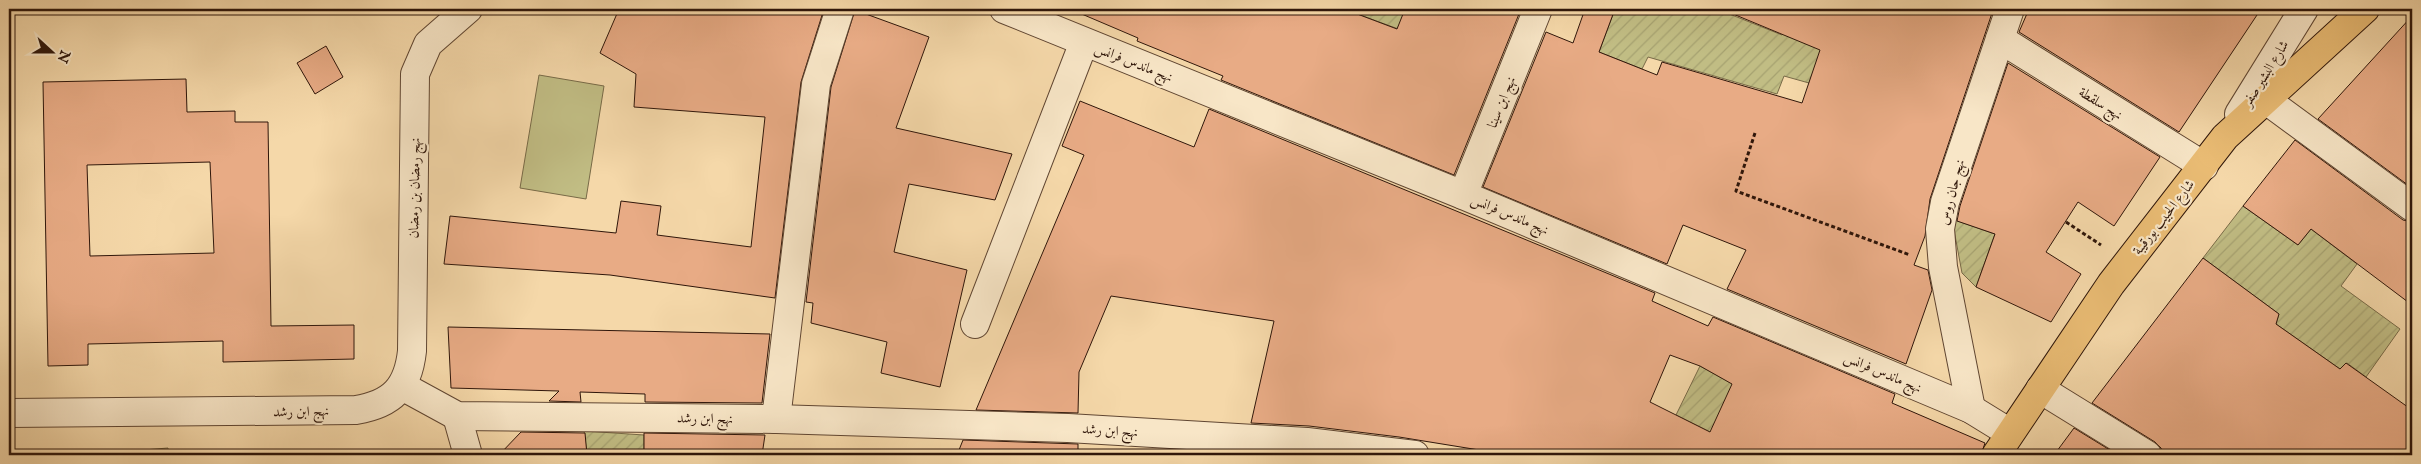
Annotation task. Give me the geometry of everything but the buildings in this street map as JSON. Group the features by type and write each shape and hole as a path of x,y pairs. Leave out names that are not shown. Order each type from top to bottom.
{"main road":[{"name":"شارع الحبيب بورقيبة","path":"2003,444 2111,284 2225,137 2365,9"}],"street":[{"name":"نهج رمضان بن رمضان","path":"402,386 410,369 412,351 415,74 428,44 468,9"},
{"path":"776,419 816,84 840,9"},
{"name":"نهج ماندس فرانس","path":"1004,9 1464,195 1971,409 2003,444"},
{"name":"نهج ابن سينا","path":"1464,195 1538,9"},
{"name":"نهج جان روس","path":"1971,409 1943,267 1940,229 1946,202 2010,9"},
{"name":"شارع البشير صفر","path":"2225,137 2304,9"},
{"name":"نهج سلقطة","path":"2000,39 2204,166"},
{"path":"975,324 1084,42"},
{"path":"2266,100 2412,207"},
{"name":"نهج ابن رشد","path":"9,413 356,410 374,407 390,399 402,386 457,416 776,419 1078,428 1307,442 1415,455"},
{"path":"2040,389 2147,455"},
{"path":"457,416 468,455"}],"path":[{"path":"1755,133 1736,191 1943,267"},
{"path":"2066,222 2101,245"}],"shaded area":[{"path":"1344,9 1405,9 1401,30"},
{"path":"1615,9 1717,9 1782,35 1792,19 1837,45 1809,83 1784,76 1777,94 1648,57 1642,69 1599,52"},
{"path":"539,75 604,86 586,199 520,188"},
{"path":"2243,206 2298,245 2311,229 2357,264 2341,286 2400,329 2366,377 2347,363 2340,369 2276,324 2279,314 2203,258"},
{"path":"1952,219 1995,234 1976,287 1962,273"},
{"path":"1700,366 1847,447 1843,455 1788,455 1767,444 1759,455 1735,455 1744,435 1710,432 1676,415"},
{"path":"584,431 644,435 644,455 587,455"},
{"path":"168,448 168,455 131,455 131,451"}]}
